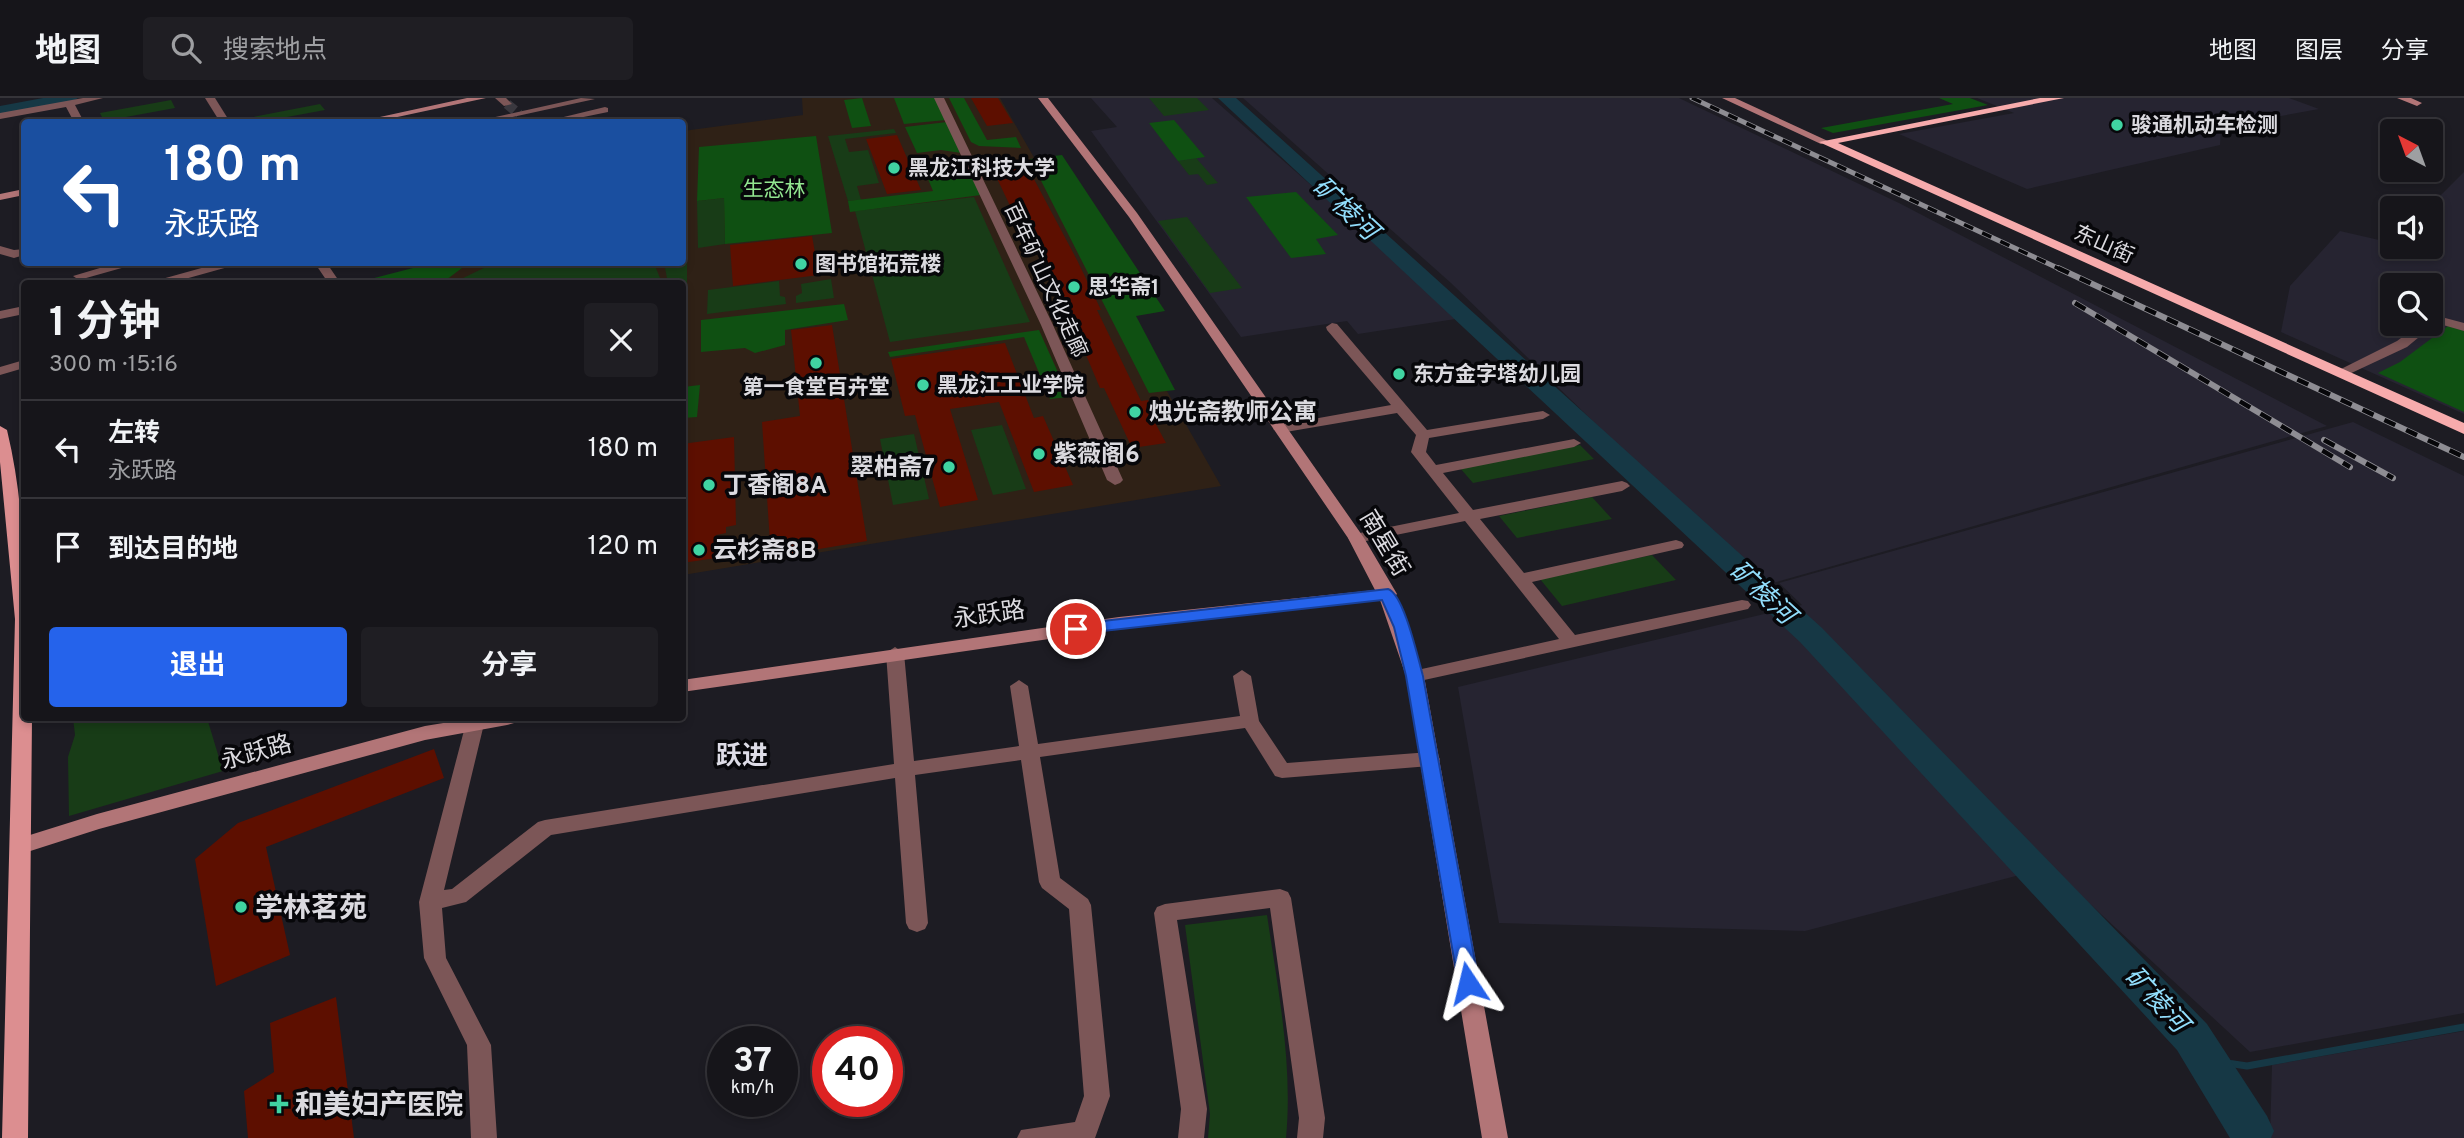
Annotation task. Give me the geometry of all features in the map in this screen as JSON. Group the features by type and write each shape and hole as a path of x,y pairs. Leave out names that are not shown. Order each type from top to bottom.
{"highway":[{"path":"1825,142 2058,98"},
{"name":"东山街","path":"1825,142 2464,429"}],"main road":[{"path":"0,430 11,477 21,586"},
{"path":"15,1138 23,721"}],"street":[{"path":"0,116 98,98"},
{"path":"210,98 223,119"},
{"path":"391,119 481,98"},
{"name":"百年矿山文化走廊","path":"939,98 1041,313 1115,480"},
{"name":"南星街","path":"1043,98 1133,215 1356,538 1388,594 1402,627 1415,676 1494,1138"},
{"name":"东山街","path":"1727,98 1825,142"},
{"path":"2402,98 2417,103"},
{"path":"492,119 589,99 614,119"},
{"path":"69,103 77,119"},
{"path":"562,119 605,110"},
{"path":"0,197 21,193"},
{"path":"0,250 14,254 21,253"},
{"path":"80,280 124,266"},
{"path":"166,280 224,266"},
{"path":"0,315 21,311"},
{"path":"2443,321 2464,327"},
{"path":"1332,327 1423,435"},
{"path":"2340,373 2402,344 2412,336"},
{"path":"0,371 21,365"},
{"path":"1280,429 1400,408"},
{"path":"1423,435 1544,415"},
{"path":"1423,435 1418,452 1572,643"},
{"path":"1432,470 1574,443"},
{"path":"1356,538 1622,486"},
{"path":"1520,579 1676,545"},
{"name":"永跃路","path":"686,685 895,653 1141,620 1388,594"},
{"path":"1415,676 1742,605"},
{"path":"895,653 916,923"},
{"path":"1242,676 1250,721 1282,771 1430,759"},
{"path":"1019,685 1051,882 1080,905 1097,1096 1083,1135 1030,1138"},
{"name":"永跃路","path":"21,846 97,822 425,733 490,721"},
{"path":"430,902 458,897 545,828 904,769 1250,721"},
{"path":"474,724 430,902 435,958 479,1045 484,1138"},
{"path":"1191,1138 1194,1109 1165,913 1280,898 1312,1118 1311,1138"}],"shaded area":[{"name":"黑龙江工业学院","path":"802,98 1000,98 1221,486 686,575 686,280 370,280 424,266 686,266 686,131 803,115"},
{"path":"1091,98 1212,98 1462,318 1358,334 1347,321 1241,337 1091,131 1117,127"},
{"path":"1243,98 1679,98 1899,203 2327,426 1762,586 1451,283"},
{"path":"1977,98 2289,98 2319,109 2221,127 2220,145 2027,189 1899,134 2014,113"},
{"path":"2464,172 2464,414 2281,332 2290,286 2340,231 2380,240 2380,259 2443,259 2443,196 2440,196"},
{"path":"2353,422 2464,476 2464,1013 2250,1052 2050,867 1805,931 1499,923 1458,687 1802,605 1779,583"},
{"path":"2464,1031 2464,1138 2270,1138 2272,1065"}],"green space":[{"path":"862,98 871,126 852,128 844,100"},
{"path":"894,98 936,98 946,120 904,124"},
{"path":"949,98 964,98 987,140 1016,137 1021,148 979,146 971,142"},
{"path":"1149,98 1197,98 1209,110 1164,116"},
{"path":"1939,98 1970,98 1988,105 1833,133 1821,128 1953,104"},
{"path":"171,100 175,108 115,119 103,119 100,113"},
{"path":"320,104 325,110 276,119 248,118"},
{"path":"1174,120 1205,157 1178,161 1149,123"},
{"path":"947,122 961,153 941,150 917,153 905,127"},
{"path":"894,129 896,133 845,139 849,152 868,150 879,183 857,186 861,200 848,201 828,136"},
{"name":"生态林","path":"816,136 832,233 725,244 724,198 697,201 699,147"},
{"path":"1062,155 1165,311 1136,316 1175,390 1149,393 1030,159"},
{"path":"963,158 981,195 850,212 848,201 933,191 923,167"},
{"path":"1197,158 1218,183 1207,185 1198,174 1189,175 1178,161"},
{"path":"1296,192 1338,235 1316,239 1326,254 1291,258 1246,197"},
{"path":"974,197 1030,322 890,342 855,211"},
{"path":"724,198 725,244 698,248 697,201"},
{"path":"1187,217 1242,288 1210,293 1158,221"},
{"path":"687,232 687,316 686,280 667,280 665,266 686,266"},
{"path":"421,266 469,266 446,280 367,280"},
{"path":"488,266 655,266 661,280 461,280"},
{"path":"831,279 834,298 796,303 796,296 802,293 801,284"},
{"path":"779,281 780,296 785,297 786,304 707,314 708,290"},
{"path":"844,304 848,320 785,330 785,345 755,353 745,348 701,352 701,320"},
{"path":"2448,326 2464,331 2464,412 2378,373 2400,362 2435,336 2443,336 2443,330"},
{"path":"1039,330 1069,397 1050,399 1024,337 890,357 888,352"},
{"path":"700,385 697,417 686,418 686,387"},
{"path":"1002,425 1026,489 993,495 971,430"},
{"path":"914,434 929,499 893,505 880,439"},
{"path":"1580,445 1594,459 1473,483 1460,468"},
{"path":"1592,497 1612,519 1517,538 1499,516"},
{"path":"1652,555 1676,580 1562,606 1540,579"},
{"path":"73,721 208,721 223,771 69,816 68,757 75,735"},
{"path":"1267,915 1286,1054 1286,1138 1208,1138 1210,1114 1185,925"}],"building":[{"path":"971,98 998,98 1013,123 987,126"},
{"name":"黑龙江科技大学","path":"897,135 921,190 887,194 866,139"},
{"path":"1027,166 1077,260 1101,310 1097,310 1141,401 1148,400 1156,416 1152,417 1166,443 1132,448 1104,388 1100,388 1042,251 1032,252 993,170"},
{"name":"图书馆拓荒楼","path":"812,236 819,275 733,286 730,245"},
{"path":"832,325 867,541 771,557 762,422 800,416 791,330"},
{"path":"1005,343 1034,418 1043,416 1073,485 1034,492 999,402 950,409 978,500 940,507 915,415 905,416 891,359"},
{"name":"丁香阁8A","path":"734,437 736,525 726,527 726,533 716,535 716,558 686,562 686,443"},
{"name":"学林茗苑","path":"434,749 444,778 266,847 290,955 216,986 195,859 238,823"},
{"name":"和美妇产医院","path":"336,997 354,1138 248,1138 244,1091 274,1072 270,1023"}],"waterway":[{"path":"0,111 70,98"},
{"name":"矿棱河","path":"1226,98 1811,635 2192,1037 2251,1131"},
{"path":"2207,1060 2247,1066 2464,1027"},
{"path":"2251,1131 2260,1138"}],"tunnel":[{"path":"507,104 519,114"}],"railway":[{"path":"1692,98 2062,270"},
{"path":"2058,268 2464,457"},
{"path":"2075,303 2350,467"},
{"path":"2324,440 2393,478"}],"place":[{"name":"骏通机动车检测","path":"2117,125"},
{"name":"黑龙江科技大学","path":"894,168"},
{"name":"图书馆拓荒楼","path":"801,264"},
{"name":"思华斋1","path":"1074,287"},
{"name":"第一食堂百卉堂","path":"816,363"},
{"name":"东方金字塔幼儿园","path":"1399,374"},
{"name":"黑龙江工业学院","path":"923,385"},
{"name":"烛光斋教师公寓","path":"1135,412"},
{"name":"紫薇阁6","path":"1039,454"},
{"name":"翠柏斋7","path":"949,467"},
{"name":"丁香阁8A","path":"709,485"},
{"name":"云杉斋8B","path":"699,550"},
{"name":"学林茗苑","path":"241,907"},
{"name":"和美妇产医院","path":"279,1104"}],"district":[{"name":"跃进","path":"742,755"}],"route":[{"path":"1076,629 1388,594 1402,627 1415,676 1468,983"}]}
